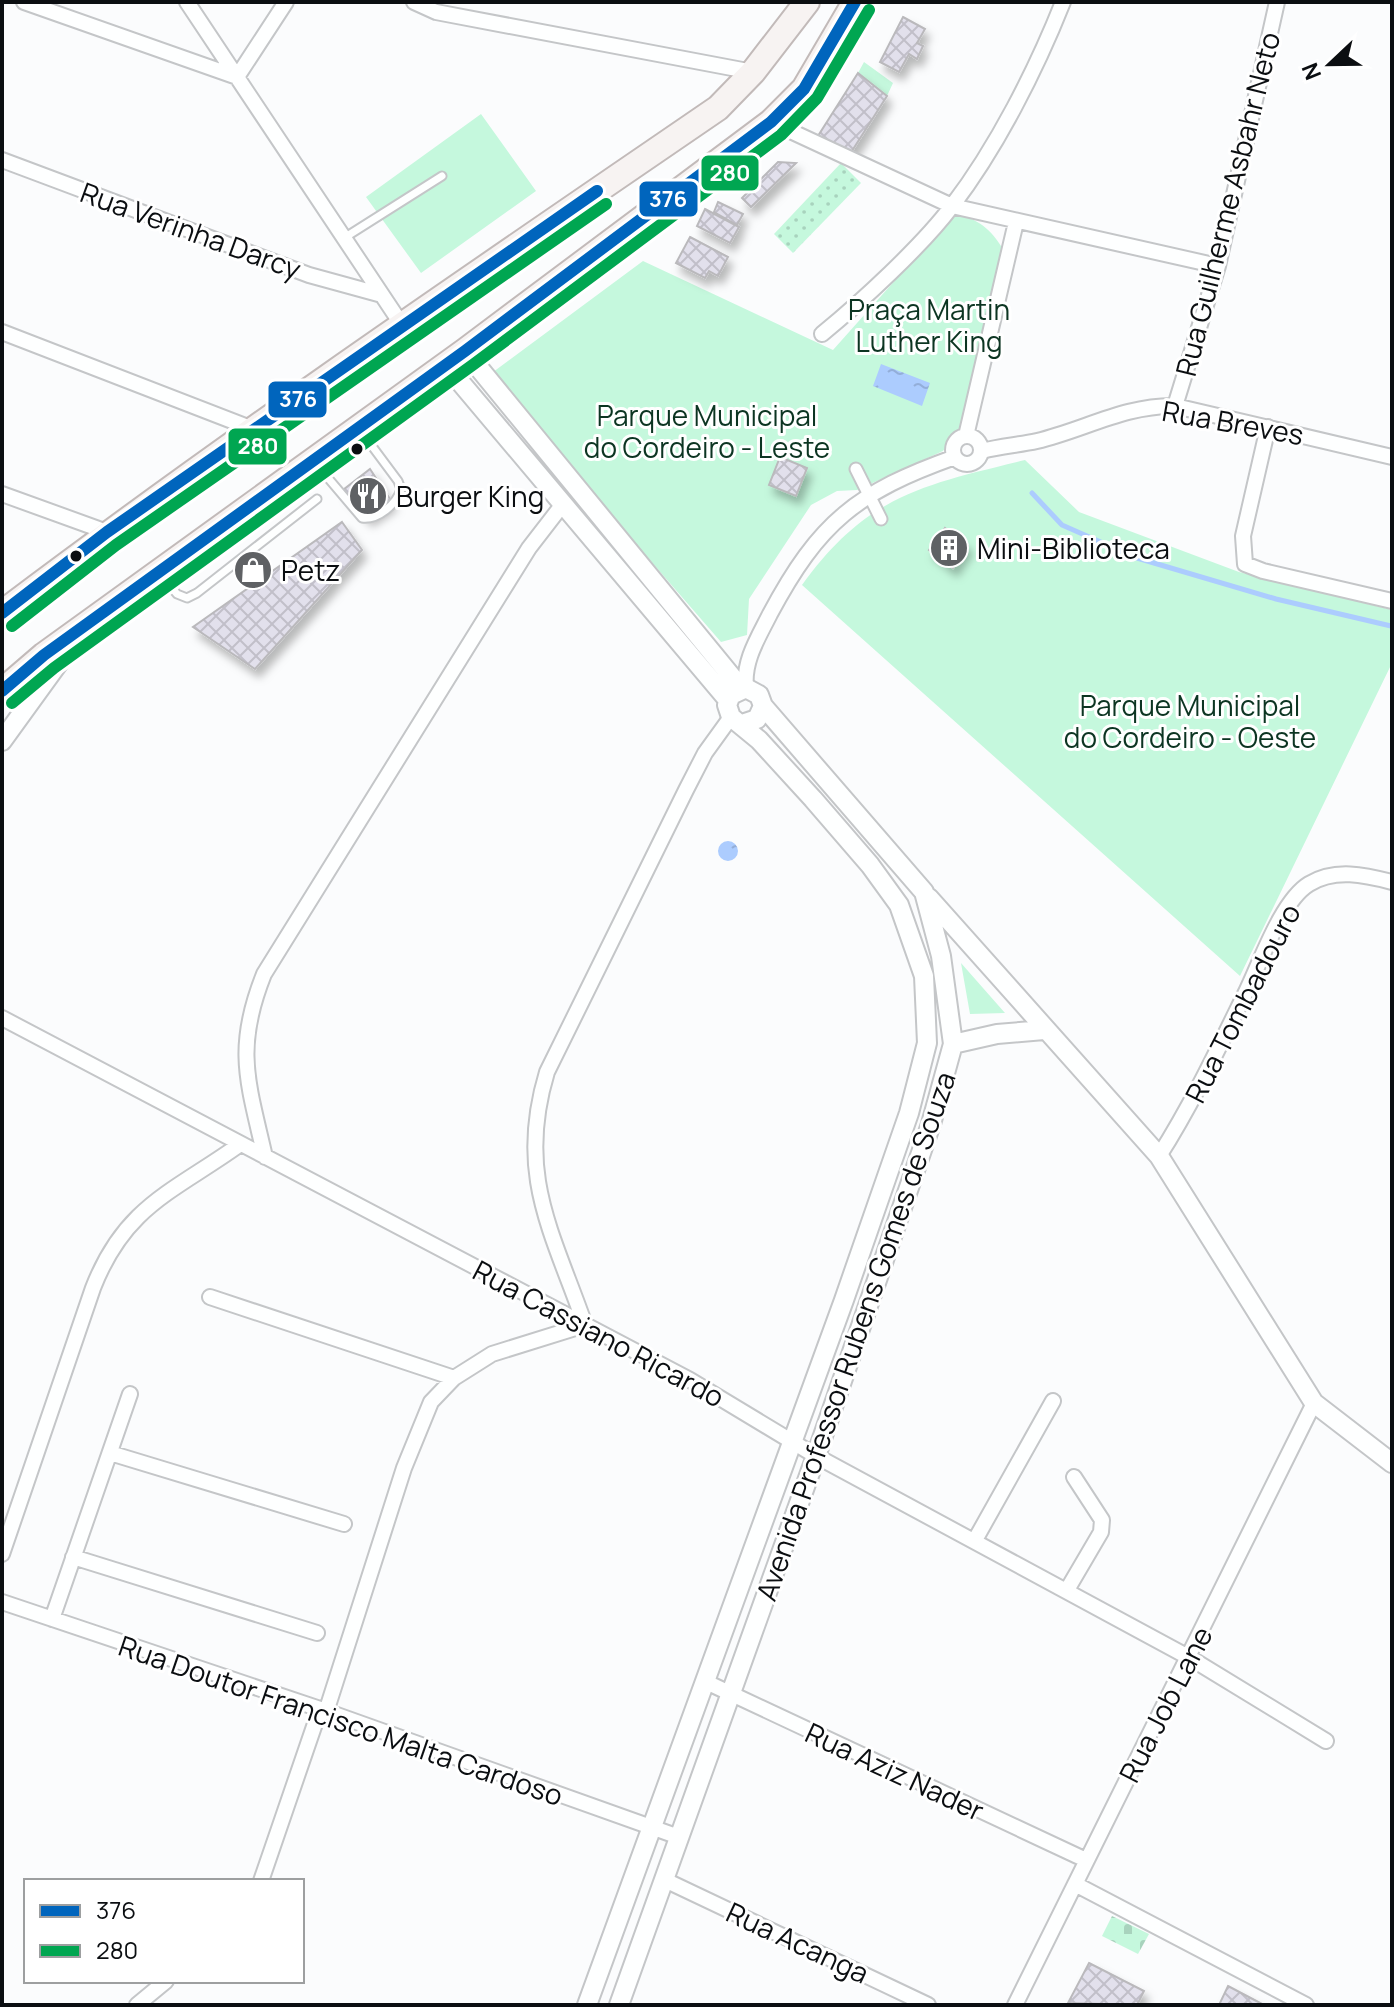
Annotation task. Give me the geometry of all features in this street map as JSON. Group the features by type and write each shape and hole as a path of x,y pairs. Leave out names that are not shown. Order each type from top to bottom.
{"main road":[{"path":"2,613 107,532 253,429 718,108 753,72 807,2"},
{"path":"2,691 44,655 455,358 771,122 804,89 855,2"}],"street":[{"path":"24,2 237,77"},
{"path":"187,2 402,325"},
{"path":"237,77 286,2"},
{"path":"414,2 436,12 753,72"},
{"path":"822,334 844,316 952,206 1035,72 1063,2"},
{"name":"Rua Guilherme Asbahr Neto","path":"1175,406 1218,266 1277,2"},
{"path":"771,122 952,206 1218,266"},
{"name":"Rua Verinha Darcy","path":"2,160 309,275 382,295"},
{"path":"955,457 955,444 966,436 975,410 1016,222"},
{"path":"2,332 253,429"},
{"name":"Avenida Professor Rubens Gomes de Souza","path":"455,358 563,504 738,703"},
{"name":"Avenida Professor Rubens Gomes de Souza","path":"455,358 849,839 899,905 924,976 927,1043 909,1113 587,2005"},
{"name":"Rua Breves","path":"982,451 1037,441 1129,410 1175,406 1392,457"},
{"path":"1268,427 1243,536 1245,564 1392,601"},
{"path":"262,1879 323,1710 413,1443 431,1402 454,1378 492,1354 585,1325 548,1227 535,1175 536,1116 547,1072 705,753 738,703 747,663 804,556 843,512 869,496 955,457 971,464 978,459 982,451 979,442 966,436"},
{"path":"856,469 881,519"},
{"path":"2,494 107,532"},
{"path":"265,1157 244,1063 250,1008 264,974 523,557 549,517 563,504"},
{"path":"2,741 86,626"},
{"name":"Avenida Professor Rubens Gomes de Souza","path":"619,2005 667,1881 679,1837 816,1456 931,1124 953,1044 941,956 924,892 763,706 759,695 738,703"},
{"path":"738,703 757,719 763,706"},
{"name":"Rua Tombadouro","path":"1159,1156 1192,1100 1278,925 1297,895 1311,883 1342,874 1366,875 1392,882"},
{"path":"924,892 1159,1156 1314,1403 1392,1463"},
{"name":"Rua Cassiano Ricardo","path":"2,1018 690,1380 816,1456 1190,1658 1326,1741"},
{"path":"953,1044 997,1034 1044,1030"},
{"path":"919,1079 929,1089 943,1085"},
{"path":"909,1113 919,1110 931,1124"},
{"path":"2,1554 93,1288 110,1250 146,1207 239,1145"},
{"path":"210,1297 454,1378"},
{"path":"52,1619 130,1394"},
{"path":"975,1540 1053,1401"},
{"name":"Rua Job Lane","path":"1015,2005 1314,1403"},
{"path":"110,1453 344,1524"},
{"path":"1067,1590 1101,1532 1102,1520 1074,1477"},
{"path":"73,1557 317,1633"},
{"name":"Rua Doutor Francisco Malta Cardoso","path":"2,1602 323,1710 679,1837"},
{"name":"Rua Aziz Nader","path":"704,1681 1086,1860"},
{"name":"Rua Acanga","path":"667,1881 928,2005"},
{"path":"1075,1884 1306,2005"},
{"path":"137,2005 164,1983"}],"lane":[{"path":"344,238 442,176"},
{"path":"312,461 362,518 375,517 399,499 401,489 358,428"},
{"path":"158,573 177,594 187,598 317,499"}],"green space":[{"path":"864,62 893,83 887,96 858,73"},
{"path":"481,114 536,191 421,273 366,197"},
{"path":"841,163 861,183 793,253 774,234"},
{"name":"Parque Municipal do Cordeiro - Leste","path":"955,213 983,226 1003,249 960,427 943,451 857,490 837,491 811,505 749,599 747,635 721,642 489,375 643,261 833,350"},
{"name":"Parque Municipal do Cordeiro - Oeste","path":"1025,460 1079,512 1239,572 1392,610 1392,663 1240,976 802,585 826,555 874,512 900,498 956,477"},
{"path":"961,963 1005,1013 970,1014"},
{"path":"1112,1916 1149,1934 1138,1954 1102,1936"}],"water":[{"path":"881,364 930,383 922,406 873,386"},
{"path":"728,841 735,844 738,851 735,858 728,861 721,858 718,851 721,844"}],"building":[{"path":"903,17 925,29 917,43 923,46 917,59 909,54 899,72 880,62"},
{"path":"858,73 887,96 850,154 818,136"},
{"path":"778,162 796,163 751,207 742,198"},
{"path":"718,202 743,214 737,225 714,212"},
{"path":"705,209 739,227 730,243 697,226"},
{"path":"690,237 728,257 718,276 709,271 705,278 676,263"},
{"path":"780,457 807,468 796,496 769,485"},
{"name":"Burger King","path":"370,469 392,502 368,518 343,490"},
{"path":"342,522 362,550 255,669 193,627"},
{"name":"Mini-Biblioteca","path":"945,528 968,546 953,568 929,550"},
{"path":"1089,1963 1144,1991 1137,2005 1068,2003"},
{"path":"1228,1986 1264,2005 1219,2005"}],"waterway":[{"path":"1032,493 1062,525 1137,558 1276,599 1391,626"}],"transit line":[{"name":"376","path":"2,691 44,655 465,351 771,122 804,89 855,2"},
{"name":"280","path":"12,703 54,668 474,364 781,135 817,98 869,10"},
{"name":"376","path":"2,613 107,532 597,191"},
{"name":"280","path":"12,626 116,545 606,204"}],"place":[{"name":"Burger King","path":"368,496"},
{"name":"Mini-Biblioteca","path":"949,548"},
{"name":"Petz","path":"253,570"}],"park label":[{"name":"Praça Martin Luther King","path":"929,325"}]}
